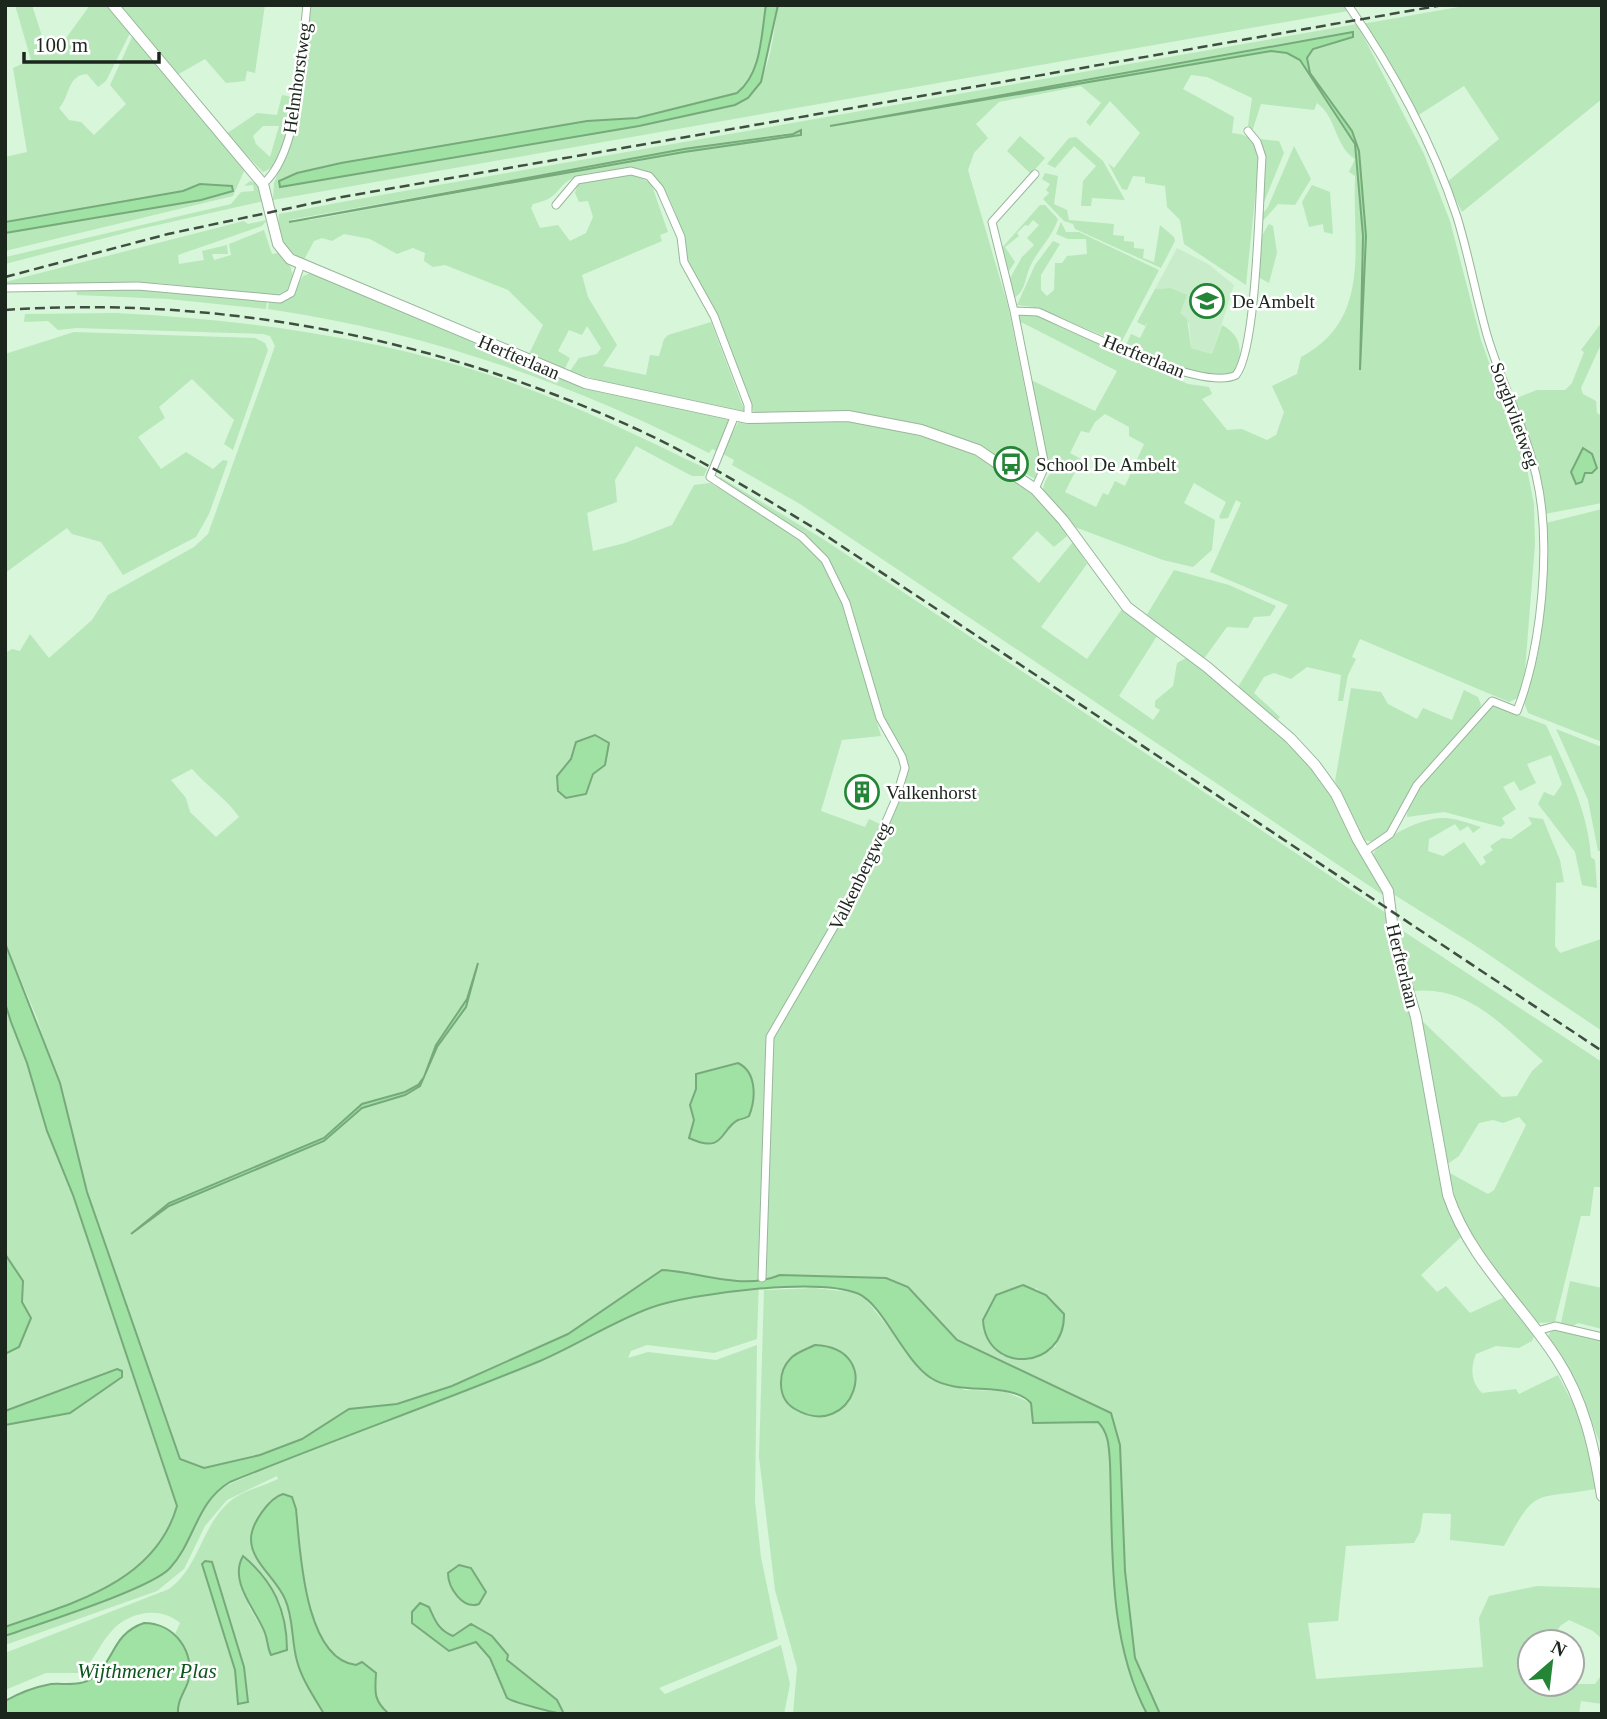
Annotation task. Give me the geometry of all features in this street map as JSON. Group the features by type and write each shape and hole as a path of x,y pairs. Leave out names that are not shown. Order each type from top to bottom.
{"street":[{"name":"Herfterlaan","path":"113,5 263,184 278,244 290,259 572,379 748,418 838,415 921,430 978,450 1035,489 1063,520 1127,607 1207,667 1290,738 1315,765 1336,794 1364,852 1388,891 1395,946 1416,1017 1448,1195 1454,1213 1483,1264 1537,1331 1576,1394 1593,1443 1602,1496"},
{"name":"Helmhorstweg","path":"263,184 275,171 287,145 307,5"},
{"name":"Sorghvlietweg","path":"1348,5 1425,139 1457,215 1489,341 1537,476 1543,536 1537,639 1529,680 1517,710 1492,701 1417,785 1390,834 1364,852"},
{"name":"Herfterlaan","path":"1014,311 1034,311 1192,376 1220,380 1236,375 1242,365 1254,302 1262,157 1258,142 1248,131"},
{"path":"556,205 577,180 631,171 649,176 656,183 681,237 684,262 719,328 748,405 748,418"},
{"path":"1035,174 992,222 1014,311 1045,466 1035,489"},
{"path":"5,288 117,285 280,299 291,293 301,264"},
{"name":"Valkenbergweg","path":"735,415 710,477 802,537 825,560 846,603 880,718 902,757 905,768 898,794 860,882 771,1037 762,1278"},
{"path":"1537,1331 1555,1326 1602,1336"}],"shaded area":[{"path":"15,5 32,5 48,55 59,48 90,5 107,5 130,29 130,33 106,81 98,87 87,74 81,75 72,82 59,108 69,120 81,122 94,135 126,104 110,85 133,35 245,169 233,196 5,251 5,233 201,200 232,191 232,186 201,185 183,191 5,222 5,157 27,152 13,68 31,60"},
{"path":"120,5 265,5 255,73 247,71 245,81 226,83 205,59 177,75"},
{"path":"311,5 766,5 756,64 737,93 637,118 587,121 341,163 297,173 281,187 639,126 735,105 747,97 763,75 778,5 1343,5 1348,11 273,200 274,183 293,136"},
{"path":"1470,5 1602,5 1602,99 1462,212 1447,182 1499,139 1464,86 1417,116 1362,24"},
{"path":"1357,24 1424,154 1450,221 1481,340 1527,469 1534,504 1535,544 1524,683 1518,698 1509,702 1360,639 1352,657 1356,659 1348,675 1343,701 1338,701 1341,675 1307,667 1291,679 1274,673 1264,677 1254,693 1280,717 1277,720 1238,687 1288,605 1210,572 1241,503 1236,500 1228,518 1221,519 1219,517 1226,502 1194,483 1184,503 1215,520 1212,550 1193,567 1163,560 1072,526 1043,490 1050,474 1064,468 1077,468 1065,492 1096,507 1103,493 1108,495 1115,481 1125,486 1144,444 1129,436 1129,427 1105,414 1095,422 1089,433 1081,431 1070,453 1081,459 1079,463 1059,465 1048,462 1029,379 1095,411 1117,371 1019,321 1019,315 1029,312 1151,363 1150,367 1188,384 1209,387 1212,394 1202,399 1227,430 1242,429 1267,440 1276,435 1284,412 1272,386 1297,374 1301,357 1324,341 1339,322 1349,301 1354,278 1355,176 1349,172 1355,159 1343,147 1328,116 1317,103 1314,110 1261,104 1252,132 1248,125 1252,98 1207,77 1191,75 1183,89 1234,117 1232,133 1244,135 1251,140 1259,160 1246,285 1184,244 1180,220 1167,207 1165,186 1145,183 1145,177 1133,176 1127,190 1122,189 1108,163 1114,168 1140,133 1110,101 1090,126 1086,122 1101,103 1081,86 999,102 976,124 988,138 974,153 968,170 1008,306 1040,464 1035,479 967,440 914,424 754,412 722,327 685,254 685,243 669,198 647,173 627,169 579,176 567,182 553,196 533,204 531,208 540,228 558,225 570,241 586,233 593,217 588,201 579,202 575,193 578,183 633,174 651,183 668,232 660,235 662,241 582,275 588,297 617,345 603,366 646,375 650,355 659,356 664,339 668,335 711,322 745,412 618,387 570,371 579,358 597,354 601,348 587,326 582,335 569,330 558,351 570,358 563,372 528,356 543,325 508,290 445,265 433,267 424,261 425,253 413,248 397,254 370,239 344,234 332,241 322,238 314,241 304,260 292,253 284,242 279,228 279,214","holes":["1354,34 1353,37 1313,49 1307,58 1310,73 1295,56 1271,51 830,126","1314,78 1352,131 1359,151 1366,236 1360,370 1363,236 1357,151","797,132 801,135 684,152 310,220 289,220 684,149"]},
{"path":"282,95 293,97 288,128 277,161 263,172 226,134 257,113 277,115","holes":["263,126 279,126 270,157 256,144 253,136"]},
{"path":"1020,136 1045,158 1031,174 1007,151"},
{"path":"1076,137 1103,161 1125,200 1092,198 1091,206 1081,206 1083,181 1096,166 1074,146 1055,168 1047,164 1069,138"},
{"path":"1258,139 1279,141 1284,153 1262,207"},
{"path":"1294,146 1311,179 1295,205 1278,204 1260,224 1260,217 1268,207"},
{"path":"1045,173 1058,176 1054,204 1067,210 1069,220 1114,224 1113,235 1124,236 1124,241 1134,242 1134,248 1144,249 1143,258 1154,262 1160,225 1175,241 1161,268 1075,229 1073,224 1064,221 1043,199 1049,193 1046,190 1050,184 1042,179"},
{"path":"250,181 257,184 264,201 140,229 5,264 5,257 231,204 241,192 254,191 253,185 244,186"},
{"path":"1312,185 1330,192 1333,234 1324,232 1323,224 1309,227 1302,202"},
{"path":"1040,205 1045,205 1058,219 1032,262 1023,289 1014,298 1009,280 1022,257 1034,245 1027,238 1039,225 1033,220 1028,226 1025,225 1017,233 1019,236 1005,247 1015,262 1009,271 1001,249"},
{"path":"267,220 262,226 178,255 179,264 204,260 202,251 227,245 228,254 212,254 214,260 231,255 229,244 264,230 272,254 278,253 289,262 293,276 287,290 276,295 157,283 5,285 5,282 244,221 248,224"},
{"path":"1061,222 1066,232 1079,232 1159,270 1121,343 1033,307 1017,305 1035,265 1053,241 1060,244 1041,275 1041,290 1047,296 1054,290 1055,263 1062,263 1067,256 1087,254 1086,239 1068,239 1056,234"},
{"path":"1269,224 1273,226 1277,253 1269,283 1260,278 1258,257 1262,236"},
{"name":"De Ambelt","path":"1177,248 1208,264 1234,285 1212,354 1191,348 1189,324 1180,313 1170,288 1155,289"},
{"path":"311,273 553,375 727,418 730,422 717,451 712,449 709,453 603,404 495,363 383,331 268,309 269,301 280,302 291,297 303,276"},
{"path":"76,288 170,290 267,301 266,309 168,299 77,295"},
{"path":"1170,288 1187,295 1180,313 1187,319 1191,348 1212,354 1222,325 1229,329 1239,344 1237,370 1225,375 1197,373 1181,369 1126,345 1131,334 1140,338 1148,322 1145,326 1137,322 1155,289"},
{"path":"116,313 288,329 373,344 489,375 584,411 707,469 704,476 692,476 636,446 615,480 617,502 587,513 593,551 625,543 672,525 694,485 710,483 796,536 821,561 838,589 881,736 842,740 821,811 865,827 869,819 882,825 832,929 767,1047 757,1339 714,1353 647,1345 631,1351 628,1358 648,1352 716,1360 757,1345 755,1501 761,1557 778,1639 659,1688 665,1694 781,1645 790,1684 784,1714 342,1714 281,1534 254,1555 276,1581 285,1599 290,1612 297,1663 324,1714 178,1714 189,1666 184,1646 175,1634 180,1623 172,1617 153,1613 134,1616 117,1626 80,1673 46,1673 5,1690 5,1653 169,1589 187,1570 212,1524 228,1503 246,1492 278,1479 277,1476 227,1500 205,1526 184,1569 157,1591 5,1645 5,1636 139,1586 184,1548 205,1503 215,1491 274,1464 200,1490 153,1567 91,1598 5,1627 5,997 82,1170 57,1075 52,1068 37,1018 5,943 5,653 12,649 20,651 30,634 49,658 92,620 108,595 194,547 208,534 275,346 270,336 263,334 77,328 58,330 48,321 24,322 25,314","holes":["192,769 239,817 216,837 190,812 186,798 171,780","240,1561 263,1580 277,1598 285,1620 287,1650 267,1648 266,1635 249,1607"]},
{"path":"1602,322 1602,342 1581,388 1583,394 1596,401 1597,413 1602,416 1602,503 1545,514 1527,432 1514,399 1537,390 1565,390 1572,383 1584,352 1581,350"},
{"path":"74,332 255,338 265,343 268,350 233,450 224,444 234,420 192,379 159,407 165,418 138,437 161,469 186,452 213,469 223,460 228,461 209,514 196,537 123,575 101,542 72,534 67,528 5,573 5,354"},
{"path":"831,418 891,429 949,445 1002,470 1026,488 1059,522 1067,536 1054,547 1037,531 1012,558 1039,583 1073,542 1087,564 1041,627 1087,659 1122,609 1157,636 1119,696 1153,720 1160,710 1155,707 1155,701 1173,686 1177,663 1186,658 1243,701 1281,734 1315,769 1344,814 1386,897 800,504 732,465 734,460 721,453 739,421"},
{"path":"720,477 823,539 1386,913 1392,953 1418,1044 1435,1157 1450,1211 1461,1237 1421,1275 1437,1292 1446,1286 1470,1313 1505,1297 1534,1336 1532,1341 1519,1348 1496,1346 1476,1354 1472,1370 1474,1380 1482,1393 1516,1389 1519,1394 1558,1375 1582,1421 1596,1489 1538,1499 1523,1513 1504,1546 1450,1540 1451,1514 1423,1513 1420,1532 1414,1543 1346,1546 1338,1621 1308,1623 1316,1679 1483,1667 1479,1618 1489,1596 1537,1586 1602,1588 1602,1639 1593,1631 1569,1620 1559,1628 1516,1628 1516,1698 1586,1698 1586,1684 1595,1684 1602,1674 1602,1704 1581,1701 1579,1714 1160,1714 1135,1658 1125,1571 1120,1445 1111,1413 957,1340 908,1287 886,1278 780,1275 764,1279 772,1041 850,904 906,776 882,715 852,612 835,574 821,553 718,481","holes":["1036,1288 1061,1310 1056,1346 1036,1357 1003,1356 985,1333"]},
{"path":"1602,509 1602,742 1528,713 1524,702 1538,654 1546,523"},
{"path":"1174,570 1229,585 1276,606 1270,616 1254,617 1248,628 1227,627 1203,660 1146,616"},
{"path":"1351,688 1381,692 1388,704 1417,719 1423,708 1452,720 1464,690 1478,697 1481,705 1478,712 1414,786 1391,830 1374,842 1363,840 1335,781"},
{"path":"1492,705 1546,725 1581,806 1591,857 1595,860 1597,888 1582,885 1575,852 1538,804 1544,792 1554,796 1562,784 1551,755 1527,764 1536,783 1520,791 1514,781 1503,787 1516,809 1502,818 1505,823 1501,827 1444,812 1407,817 1410,806 1429,776"},
{"path":"1556,729 1602,747 1602,851 1598,851 1588,800"},
{"path":"1528,817 1543,819 1560,860 1564,882 1556,883 1555,946 1560,953 1601,939 1602,1031 1393,894 1373,855 1384,841 1404,829 1425,821 1449,818 1481,827 1473,833 1468,826 1460,831 1455,824 1429,839 1428,851 1443,856 1464,842 1481,866 1486,862 1483,857 1493,850 1490,846 1502,838 1511,839 1532,824"},
{"path":"1394,925 1602,1062 1602,1187 1594,1187 1590,1216 1581,1216 1555,1322 1538,1323 1483,1254 1463,1217 1448,1172 1488,1194 1494,1190 1526,1125 1519,1117 1503,1123 1493,1120 1479,1123 1459,1156 1446,1165 1420,1019 1502,1097 1517,1096 1532,1071 1543,1061 1499,1022 1468,1002 1433,991 1412,991"},
{"path":"1570,1281 1602,1288 1602,1329 1578,1323 1573,1326 1561,1323"},
{"path":"814,1288 851,1292 865,1298 924,1373 965,1390 1004,1391 1031,1403 1033,1423 1098,1422 1102,1426 1109,1452 1112,1559 1119,1624 1134,1685 1147,1714 793,1714 797,1668 775,1590 759,1457 764,1290","holes":["825,1345 847,1356 838,1411 815,1417 787,1404"]},
{"path":"1557,1330 1602,1341 1602,1448 1583,1401 1547,1338 1551,1331"}],"water":[{"path":"766,5 778,5 761,82 748,98 735,105 639,126 280,187 279,181 297,173 341,163 587,121 637,118 737,93 745,85 756,64"},
{"path":"1353,32 1353,37 1313,49 1307,58 1310,73 1352,131 1359,151 1366,236 1360,370 1363,236 1355,144 1300,60 1287,53 1271,51 830,126"},
{"path":"801,130 801,135 684,152 289,222 684,149 793,134"},
{"path":"200,184 232,186 233,191 201,200 5,233 5,222 183,191"},
{"path":"1583,448 1592,454 1597,468 1592,473 1585,473 1582,482 1576,484 1571,472"},
{"path":"595,735 609,743 605,765 593,774 586,794 566,798 558,791 557,776 571,759 576,742"},
{"path":"5,943 60,1083 87,1192 180,1459 204,1468 260,1455 302,1439 349,1409 397,1404 452,1386 568,1334 662,1270 736,1281 780,1275 886,1278 908,1287 957,1340 1111,1413 1120,1445 1125,1571 1135,1658 1160,1714 1147,1714 1125,1655 1112,1559 1109,1452 1102,1426 1098,1422 1033,1423 1031,1403 1022,1396 997,1390 943,1384 921,1370 868,1300 859,1294 840,1289 815,1287 724,1292 650,1308 540,1361 230,1482 210,1500 178,1557 170,1568 159,1576 118,1596 5,1636 5,1627 83,1598 131,1572 150,1554 166,1532 177,1506 73,1195 47,1131 27,1063 5,1003"},
{"path":"478,963 466,1007 437,1047 424,1076 436,1045 467,999"},
{"path":"738,1063 752,1079 754,1094 749,1116 732,1124 716,1142 709,1144 689,1138 694,1120 690,1105 696,1089 696,1074"},
{"path":"424,1077 420,1086 405,1095 362,1108 324,1141 169,1206 131,1234 169,1203 324,1138 362,1104 405,1092 418,1085"},
{"path":"5,1254 23,1281 22,1302 31,1318 19,1347 5,1354"},
{"path":"1023,1285 1046,1295 1064,1314 1061,1333 1052,1347 1040,1355 1025,1359 1010,1357 997,1350 987,1338 983,1320 996,1295"},
{"path":"815,1345 837,1350 850,1361 855,1376 853,1391 845,1404 832,1414 815,1416 795,1409 789,1405 782,1392 781,1378 786,1364 799,1352"},
{"path":"117,1369 122,1371 122,1377 70,1413 5,1425 5,1411"},
{"path":"283,1494 292,1497 296,1509 303,1574 315,1624 325,1644 339,1658 356,1665 362,1662 376,1673 376,1695 389,1714 324,1714 305,1682 297,1661 285,1599 259,1563 251,1539 254,1526 262,1512"},
{"path":"243,1556 263,1576 276,1597 284,1622 287,1650 271,1655 265,1633 241,1586 239,1566"},
{"path":"205,1561 212,1562 244,1667 248,1702 238,1704 235,1670 202,1564"},
{"path":"459,1565 471,1568 486,1592 479,1604 467,1604 454,1591 448,1573"},
{"path":"420,1603 429,1607 440,1628 448,1634 453,1636 471,1624 492,1636 508,1655 507,1660 557,1700 564,1714 507,1698 490,1658 476,1642 449,1651 412,1623 412,1612"},
{"name":"Wijthmener Plas","path":"144,1623 155,1624 174,1634 186,1651 190,1671 178,1714 5,1714 5,1701 21,1693 51,1684 79,1683 94,1677 120,1640"}],"railway":[{"path":"5,277 168,234 342,197 1443,5"},
{"path":"5,310 87,307 169,310 251,318 332,331 412,349 491,372 568,400 643,432 710,467 819,531 1602,1051"}],"place":[{"name":"De Ambelt","path":"1207,301"},
{"name":"School De Ambelt","path":"1011,464"},
{"name":"Valkenhorst","path":"862,792"}]}
